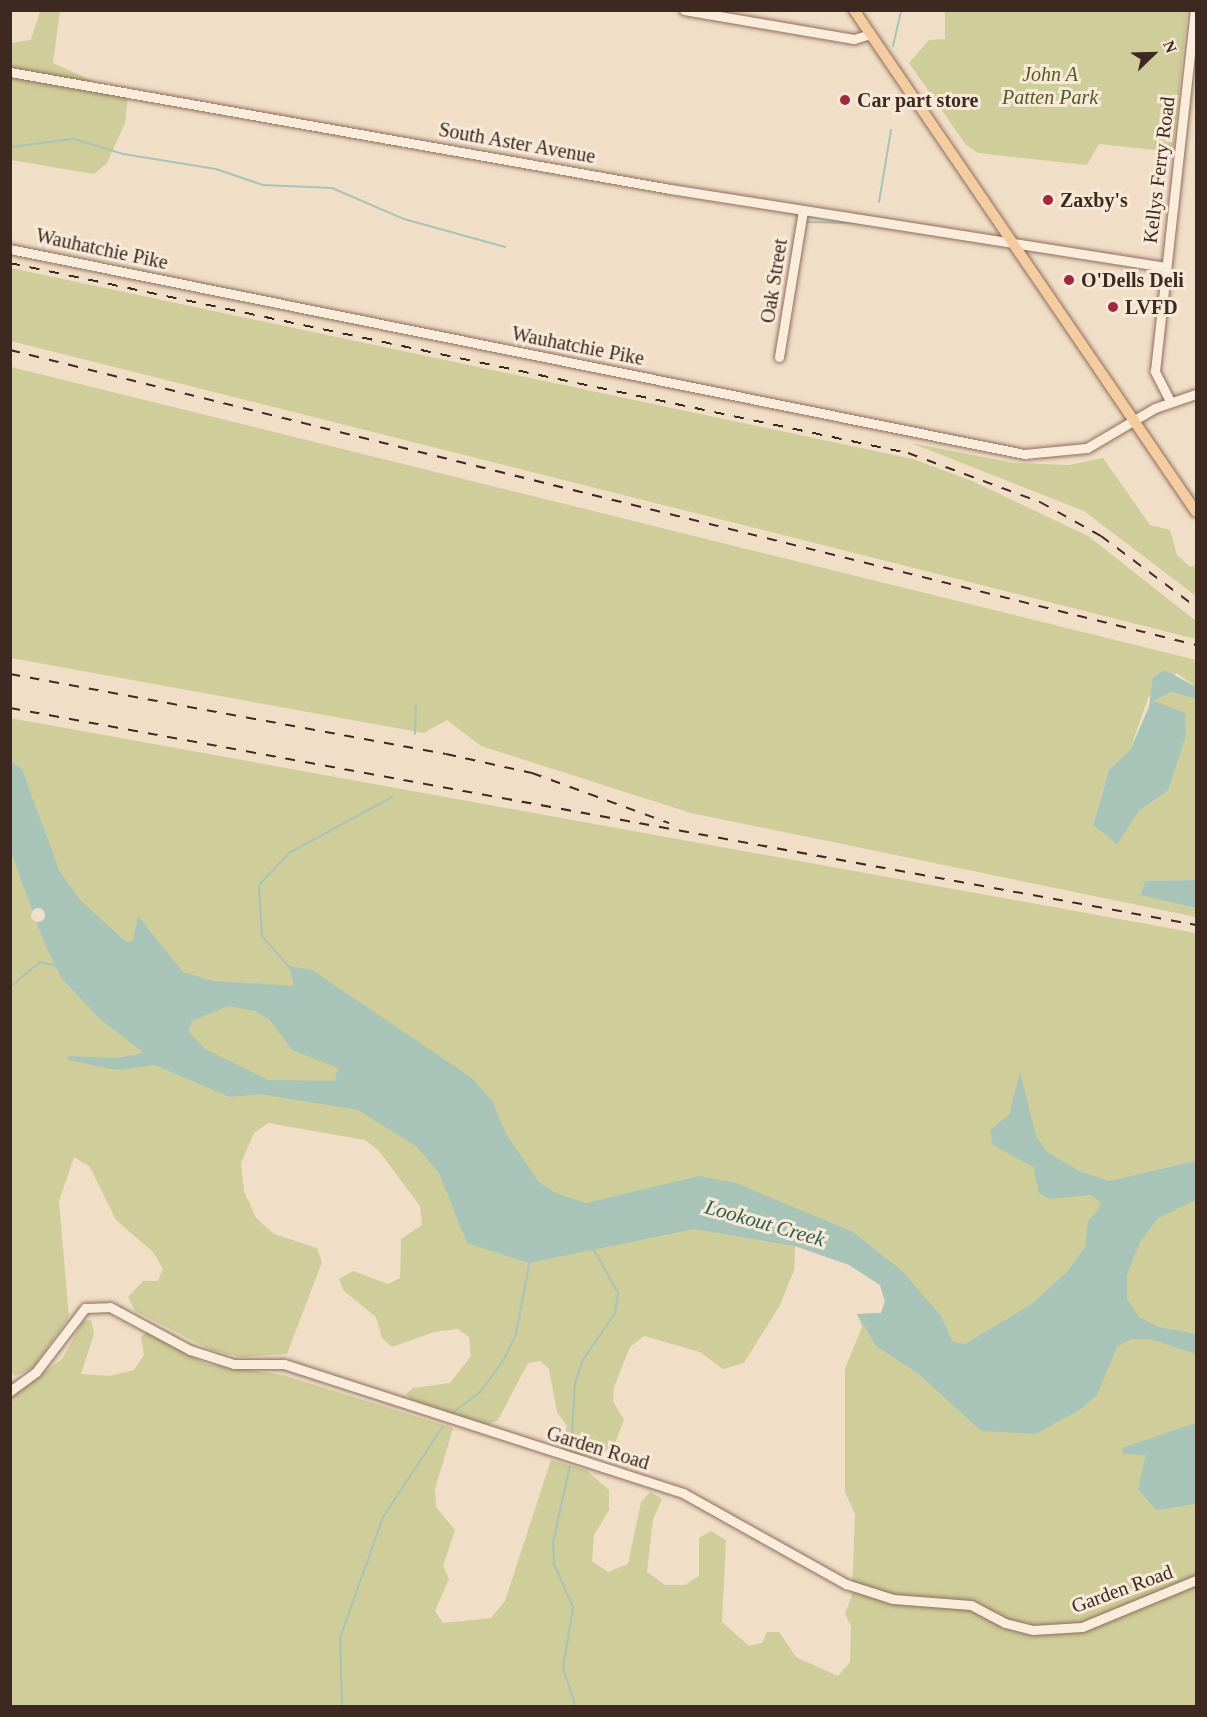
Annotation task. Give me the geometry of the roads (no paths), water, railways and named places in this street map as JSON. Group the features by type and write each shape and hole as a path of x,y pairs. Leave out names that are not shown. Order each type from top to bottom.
{"main road":[{"path":"854,10 1018,248 1134,423 1197,512"}],"street":[{"path":"684,10 854,39 870,34"},
{"name":"Kellys Ferry Road","path":"1170,401 1155,372 1193,55 1195,10"},
{"name":"South Aster Avenue","path":"10,72 1018,248 1166,267"},
{"name":"Oak Street","path":"779,357 803,211"},
{"name":"Wauhatchie Pike","path":"10,249 1024,454 1088,448 1170,401 1197,394"},
{"name":"Garden Road","path":"10,1391 36,1372 85,1308 110,1307 190,1350 234,1364 284,1364 684,1493 846,1584 884,1597 971,1605 1005,1623 1033,1630 1082,1627 1197,1580"}],"water":[{"path":"1165,670 1196,687 1196,699 1171,692 1154,701 1185,713 1186,735 1168,791 1139,811 1117,844 1093,825 1109,770 1130,750 1149,707 1153,677"},
{"name":"Lookout Creek","path":"10,761 22,769 59,870 80,900 126,942 133,941 138,916 183,972 213,981 294,986 289,966 312,970 472,1078 492,1101 506,1134 539,1182 556,1193 586,1203 699,1176 736,1183 853,1232 902,1271 941,1316 953,1342 965,1344 1032,1304 1068,1271 1085,1247 1088,1221 1099,1209 1100,1202 1091,1195 1050,1199 1039,1193 1033,1167 993,1145 990,1130 1009,1115 1020,1072 1036,1136 1047,1152 1079,1171 1109,1181 1196,1161 1196,1200 1158,1218 1140,1242 1127,1275 1127,1299 1139,1317 1158,1327 1196,1334 1196,1354 1150,1339 1131,1339 1117,1347 1097,1395 1081,1409 1036,1434 981,1431 920,1375 876,1346 857,1314 881,1313 885,1301 880,1285 849,1265 795,1246 694,1229 529,1263 467,1243 439,1173 416,1146 358,1110 260,1094 230,1097 155,1065 116,1070 68,1060 68,1056 116,1058 144,1053 100,1019 62,979 43,940 11,852","holes":["228,1006 255,1011 270,1020 292,1050 338,1068 335,1081 268,1080 205,1049 188,1031 192,1021"]},
{"path":"1196,880 1196,908 1140,895 1145,881"},
{"path":"1196,1423 1196,1504 1156,1510 1138,1489 1146,1455 1123,1454 1122,1448"}],"waterway":[{"path":"893,46 901,10"},
{"path":"879,202 891,130"},
{"path":"10,147 74,139 123,154 216,169 263,185 332,188 404,219 505,247"},
{"path":"806,222 860,223"},
{"path":"415,734 416,706"},
{"path":"290,968 262,936 259,885 289,853 392,797"},
{"path":"10,987 40,962 57,966"},
{"path":"571,1451 575,1383 583,1360 615,1313 618,1293 593,1248"},
{"path":"451,1414 481,1391 504,1359 516,1334 530,1260"},
{"path":"342,1706 340,1638 383,1517 443,1426"},
{"path":"570,1466 553,1542 554,1564 573,1607 563,1668 575,1706"}],"railway":[{"path":"10,263 908,453 1040,502 1101,536 1196,607"},
{"path":"10,350 1196,645"},
{"path":"10,674 446,754 532,773 669,823"},
{"path":"10,708 1196,925"}],"place":[{"name":"Car part store","path":"845,100"},
{"name":"Zaxby's","path":"1048,200"},
{"name":"O'Dells Deli","path":"1069,280"},
{"name":"LVFD","path":"1113,307"}],"park label":[{"name":"John A Patten Park","path":"1050,86"}]}
